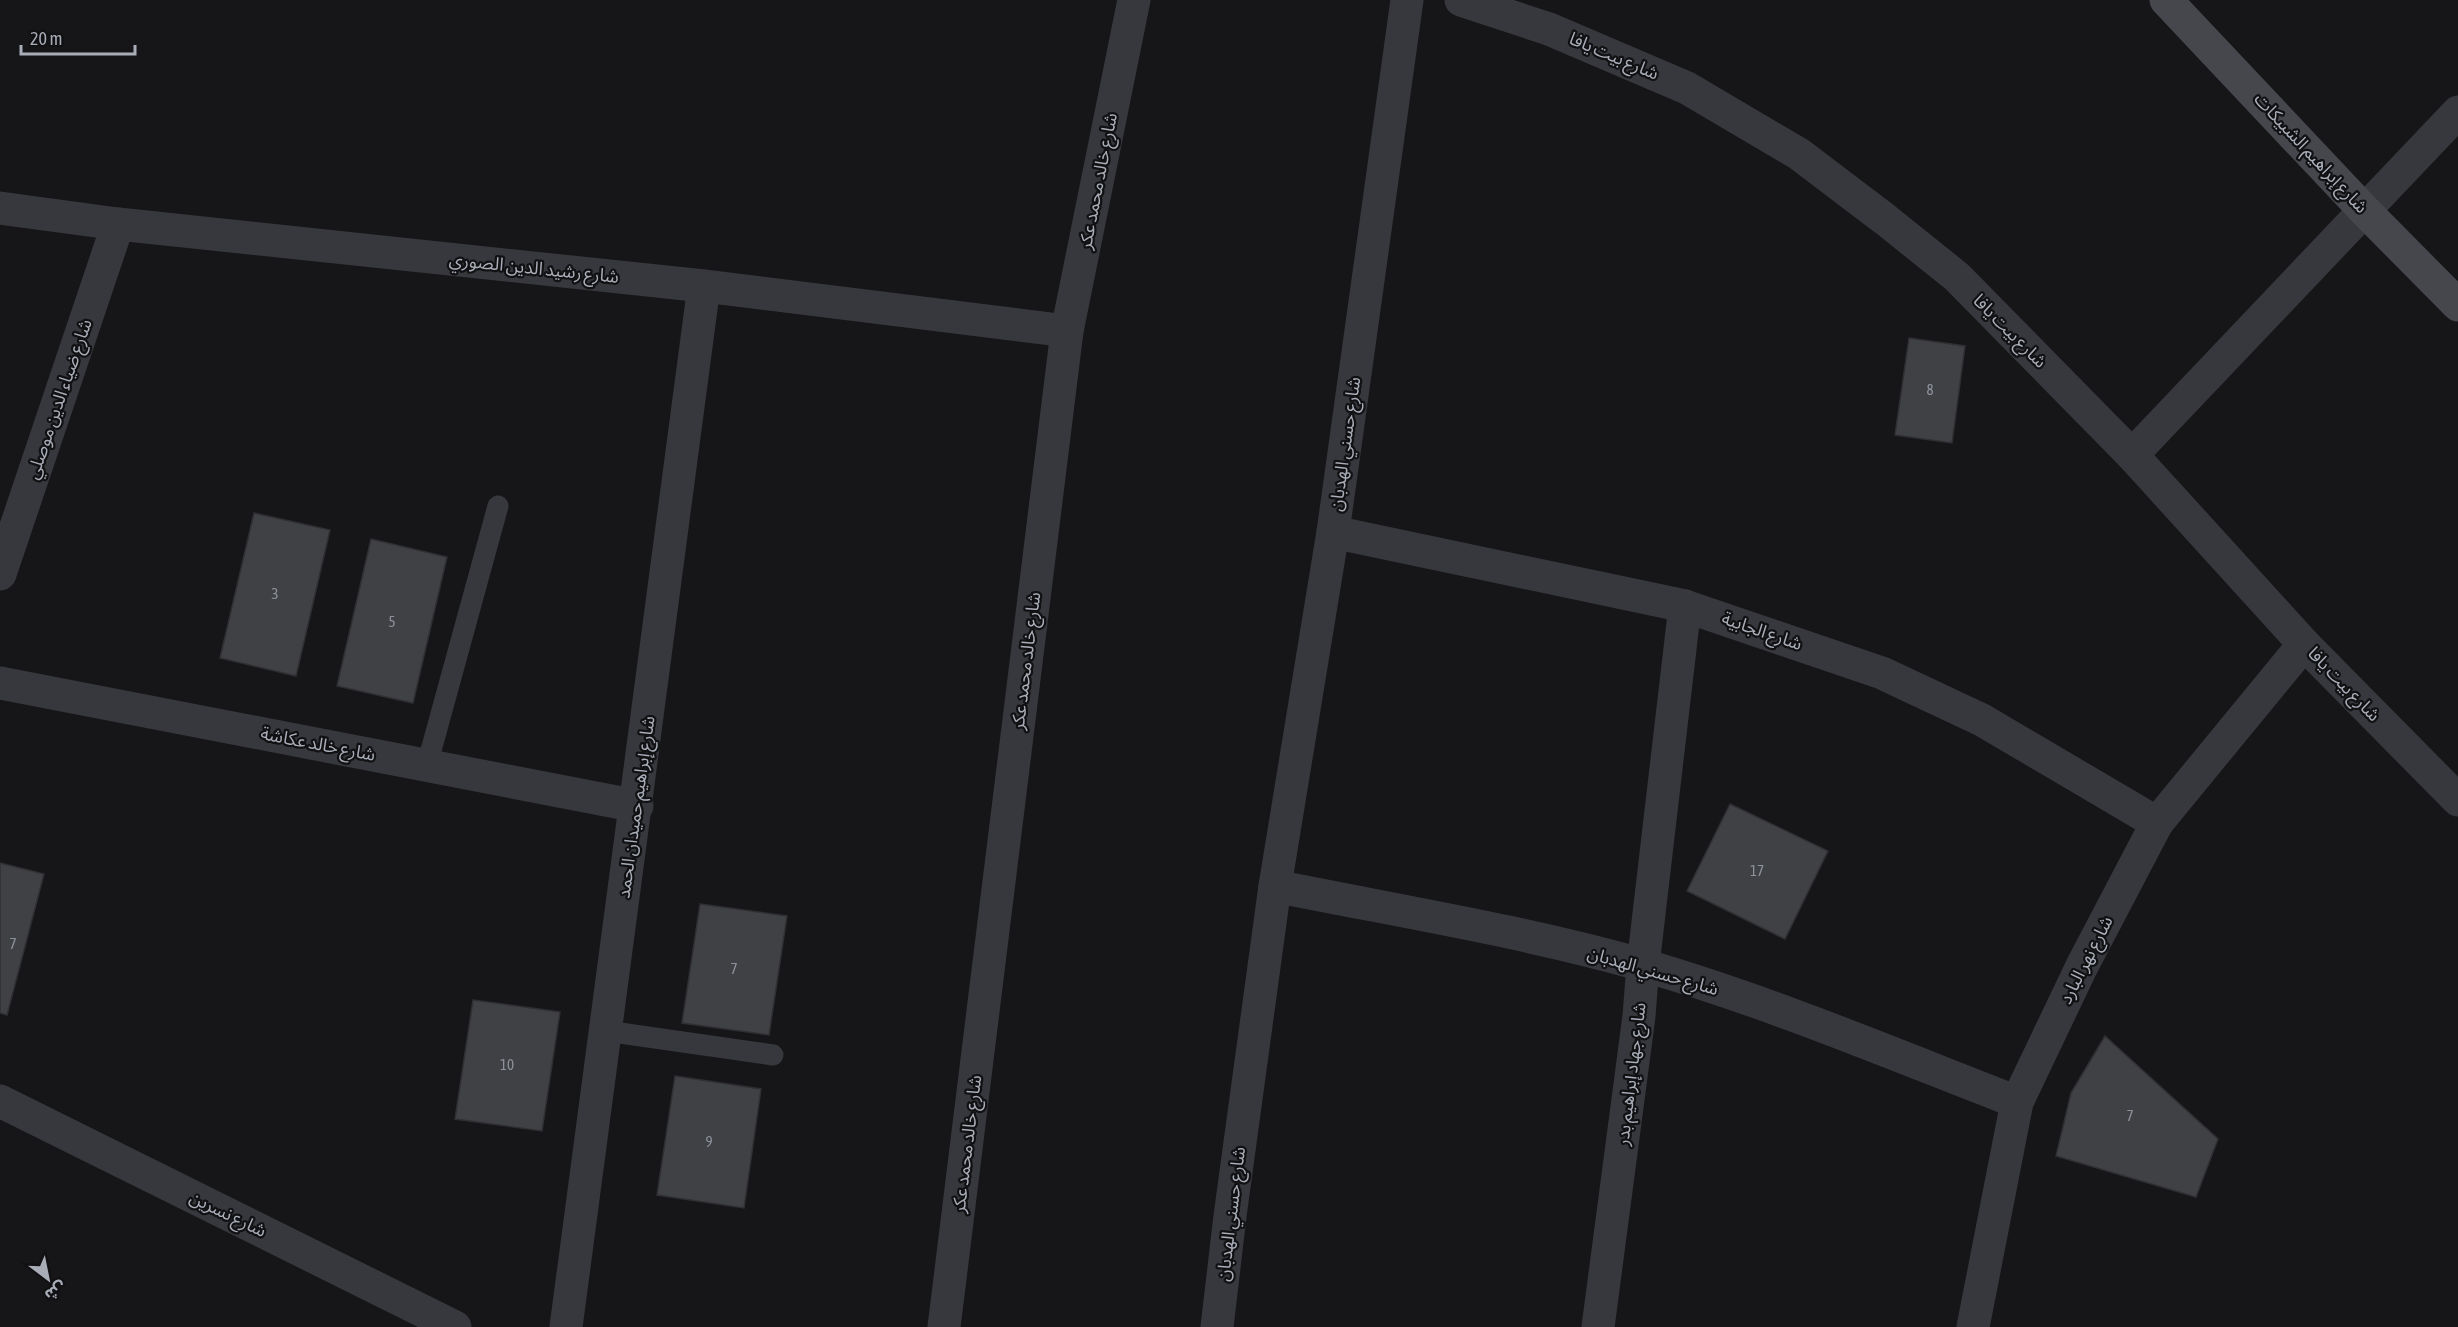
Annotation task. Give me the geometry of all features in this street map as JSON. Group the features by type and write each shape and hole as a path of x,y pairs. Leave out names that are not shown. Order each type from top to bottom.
{"street":[{"name":"شارع خالد محمد عكر","path":"944,1327 1067,331 1134,0"},
{"name":"شارع حسني الهدبان","path":"1217,1327 1275,886 1333,532 1407,0"},
{"name":"شارع بيت يافا","path":"1461,0 1549,29 1687,88 1799,153 1957,277 2132,455 2304,644 2458,800"},
{"name":"شارع إبراهيم الشبيكات","path":"2166,0 2458,305"},
{"path":"2132,455 2458,112"},
{"name":"شارع رشيد الدين الصوري","path":"0,208 118,224 704,286 1067,331"},
{"name":"شارع ضياء الدين موصلي","path":"0,574 118,224"},
{"name":"شارع إبراهيم حميدان الحمد","path":"566,1327 637,806 704,286"},
{"name":"شارع الجابية","path":"1333,532 1685,606 1882,673 1982,720 2157,823"},
{"name":"شارع جهاد إبراهيم بدر","path":"1598,1327 1639,1016 1685,606"},
{"name":"شارع نهر البارد","path":"1973,1327 2017,1102 2082,966 2157,823 2304,644"},
{"name":"شارع خالد عكاشة","path":"0,682 637,806"},
{"name":"شارع حسني الهدبان","path":"1275,886 1532,938 1643,965 1796,1016 2017,1102"},
{"name":"شارع نسرين","path":"0,1101 455,1327"}],"lane":[{"path":"427,765 498,506"},
{"path":"606,1031 773,1054"}],"building":[{"path":"1909,338 1965,346 1952,443 1895,435"},
{"path":"254,513 330,530 296,676 220,658"},
{"path":"371,539 447,557 413,703 337,686"},
{"path":"1730,804 1828,851 1785,939 1687,891"},
{"path":"0,863 44,874 7,1015 0,1013"},
{"path":"700,904 787,916 769,1035 682,1023"},
{"path":"473,1000 560,1012 542,1131 455,1119"},
{"path":"2105,1036 2218,1139 2196,1197 2056,1156 2071,1093"},
{"path":"675,1076 761,1089 744,1208 657,1195"}]}
